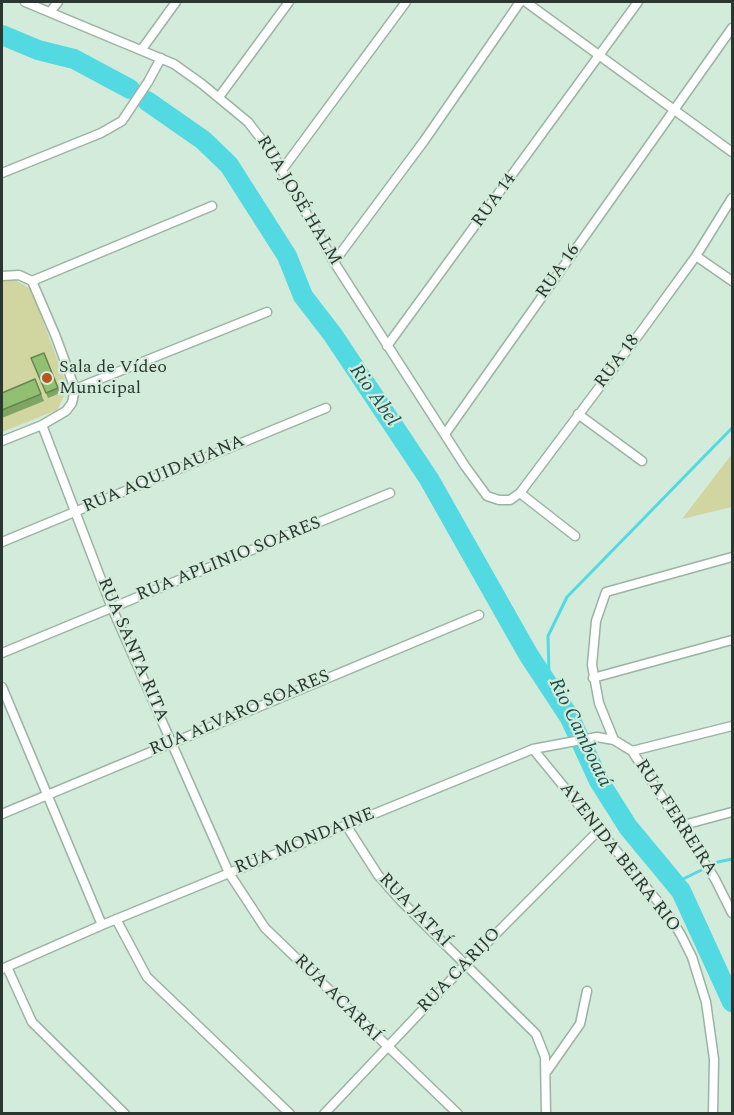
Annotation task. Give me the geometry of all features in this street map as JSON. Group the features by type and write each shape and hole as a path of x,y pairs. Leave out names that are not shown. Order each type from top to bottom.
{"street":[{"name":"RUA JOSÉ HALM","path":"25,2 161,58 219,97 261,136 334,262 487,496 499,500 510,500 520,493"},
{"path":"50,12 58,2"},
{"path":"142,49 176,2"},
{"path":"219,97 289,2"},
{"path":"282,170 406,2"},
{"path":"334,262 424,141 520,2"},
{"path":"526,2 732,152"},
{"name":"RUA 14","path":"387,346 638,2"},
{"name":"RUA 16","path":"445,434 732,28"},
{"path":"2,172 101,133 127,116 161,58"},
{"name":"RUA 18","path":"520,493 696,256 732,198"},
{"path":"32,281 212,206"},
{"path":"696,256 732,281"},
{"path":"2,276 18,275 32,281 75,389 72,403 66,411 42,425 2,441"},
{"path":"75,389 267,312"},
{"name":"RUA AQUIDAUANA","path":"2,542 326,408"},
{"path":"578,414 642,461"},
{"name":"RUA SANTA RITA","path":"42,425 112,608 229,873"},
{"name":"RUA APLINIO SOARES","path":"2,653 390,493"},
{"path":"520,493 575,536"},
{"path":"614,740 602,713 593,678 596,621 606,592 732,557"},
{"name":"RUA ALVARO SOARES","path":"2,814 479,615"},
{"path":"593,678 732,640"},
{"path":"2,687 102,925"},
{"path":"632,751 732,726"},
{"name":"RUA MONDAINE","path":"4,968 116,919 533,749 597,737 614,740"},
{"name":"RUA FERREIRA","path":"614,740 632,751 715,879 732,910"},
{"name":"AVENIDA BEIRA RIO","path":"533,749 668,914 692,957 706,1002 710,1026 714,1059 713,1113"},
{"path":"680,826 732,812"},
{"name":"RUA JATAÍ","path":"346,825 378,875 536,1034 542,1043 547,1071 546,1113"},
{"name":"RUA CARIJO","path":"324,1113 466,964 599,831"},
{"name":"RUA ACARAÍ","path":"229,873 265,928 386,1047 458,1113"},
{"path":"116,919 147,976 290,1113"},
{"path":"4,968 32,1022 125,1113"},
{"path":"547,1071 580,1024 587,991"}],"green space":[{"path":"11,278 31,289 68,388 57,410 2,432 2,281"},
{"path":"732,454 732,507 682,519"}],"building":[{"name":"Sala de Vídeo Municipal","path":"44,353 58,388 46,393 31,358"},
{"path":"35,379 41,394 2,410 2,393"}],"waterway":[{"name":"Rio Abel","path":"2,35 38,50 74,59 130,89"},
{"name":"Rio Abel","path":"147,101 203,140 229,165 287,256 303,296 333,335 429,479 528,654 570,718 599,781 628,827 681,891 732,1002"},
{"name":"Rio Camboatá","path":"570,718 549,674 548,636 567,597 732,428"},
{"path":"691,912 683,879 718,862 732,859"}],"place":[{"name":"Sala de Vídeo Municipal","path":"47,378"}]}
